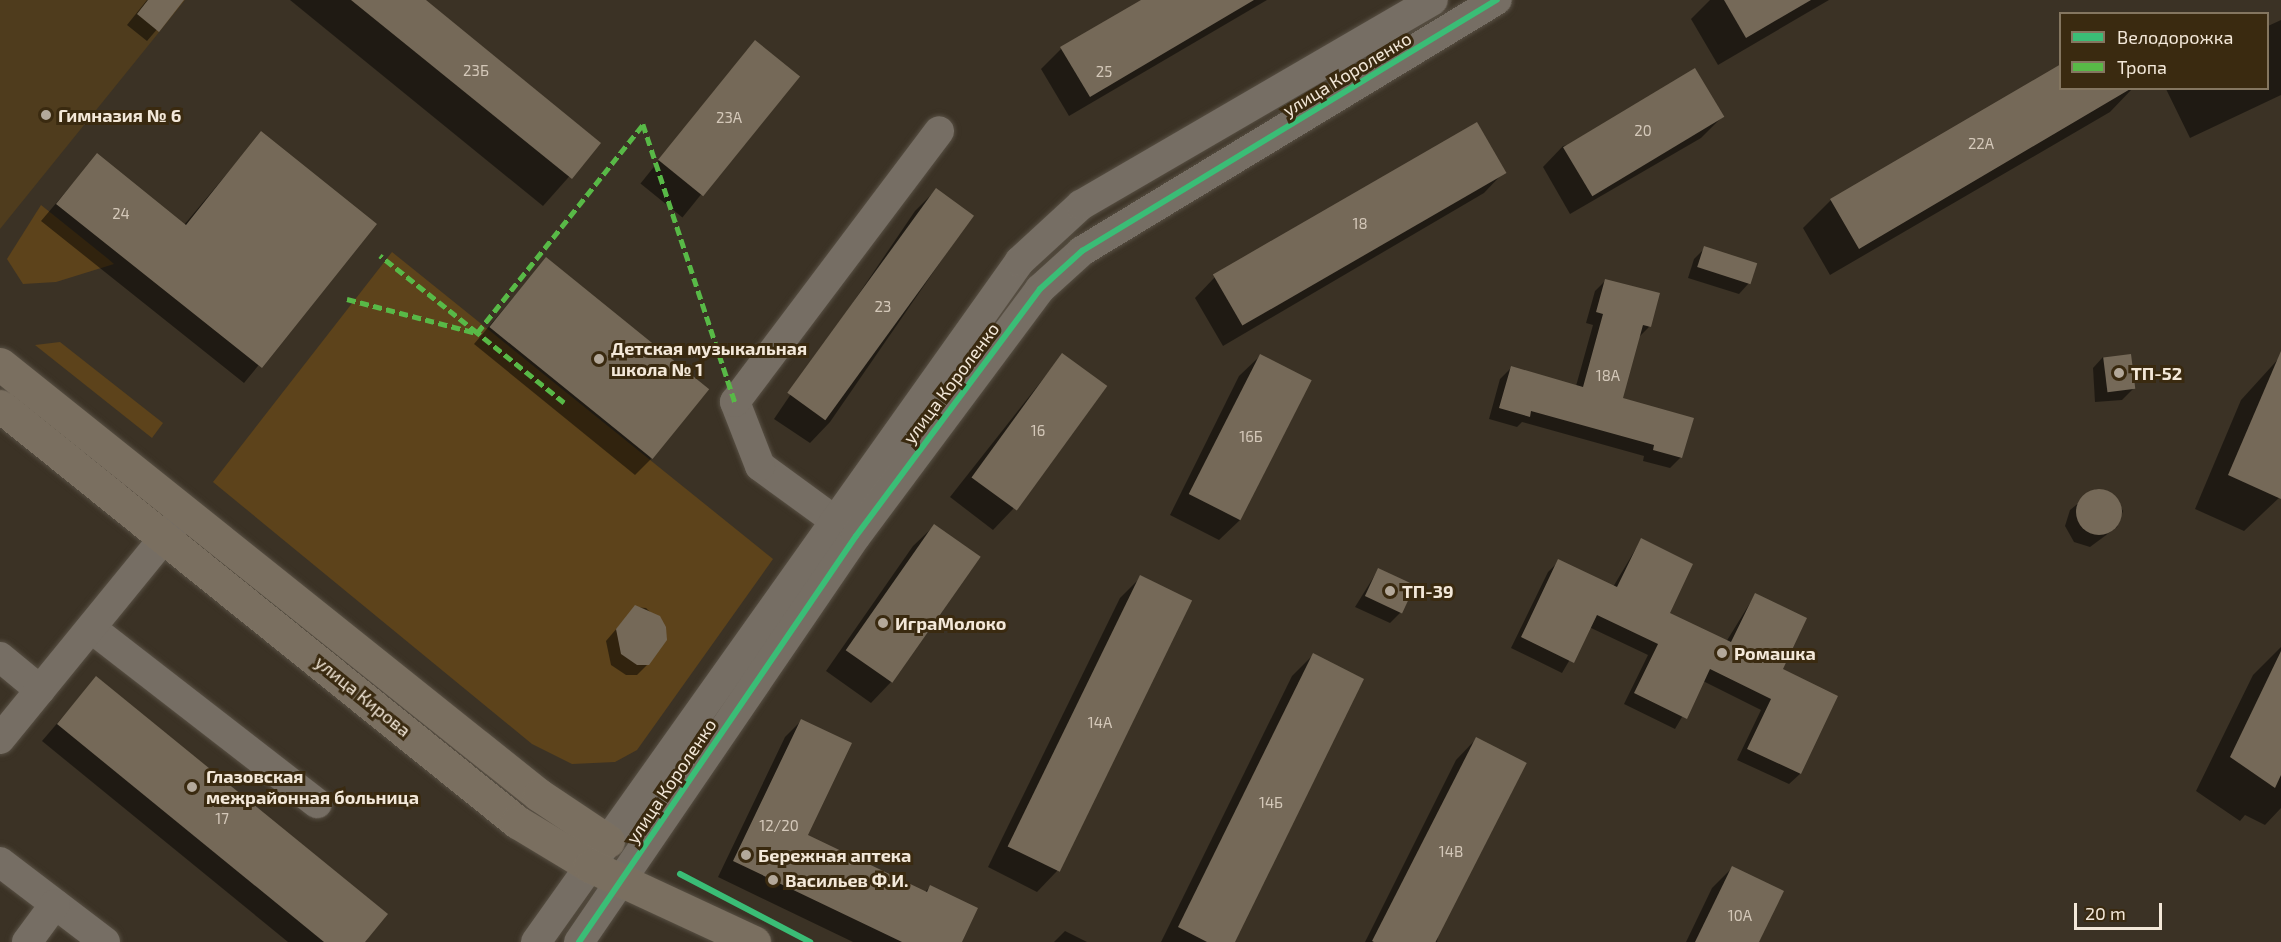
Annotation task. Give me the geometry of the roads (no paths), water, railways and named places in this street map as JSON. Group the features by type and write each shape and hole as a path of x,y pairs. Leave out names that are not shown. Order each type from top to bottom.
{"main road":[{"name":"улица Кирова","path":"0,364 539,795 599,853 622,881 754,942"},
{"name":"улица Кирова","path":"0,406 165,536 518,822 599,853"}],"street":[{"name":"улица Короленко","path":"579,942 622,881 985,304 1020,261 1082,205 1433,0"},
{"name":"улица Короленко","path":"536,942 599,853 845,528 1040,289 1082,252 1497,0"},
{"path":"845,528 760,466 735,402 939,131"},
{"path":"0,739 185,511"},
{"path":"91,628 316,803"},
{"path":"0,657 40,690"},
{"path":"0,862 105,942"},
{"path":"27,942 55,904"}],"place":[{"name":"Гимназия № 6","path":"46,115"},
{"name":"Детская музыкальная школа № 1","path":"599,359"},
{"name":"ТП-52","path":"2119,373"},
{"name":"ТП-39","path":"1390,591"},
{"name":"ИграМолоко","path":"883,623"},
{"name":"Ромашка","path":"1722,653"},
{"name":"Глазовская межрайонная больница","path":"192,787"},
{"name":"Бережная аптека","path":"746,855"},
{"name":"Васильев Ф.И.","path":"773,880"}]}
